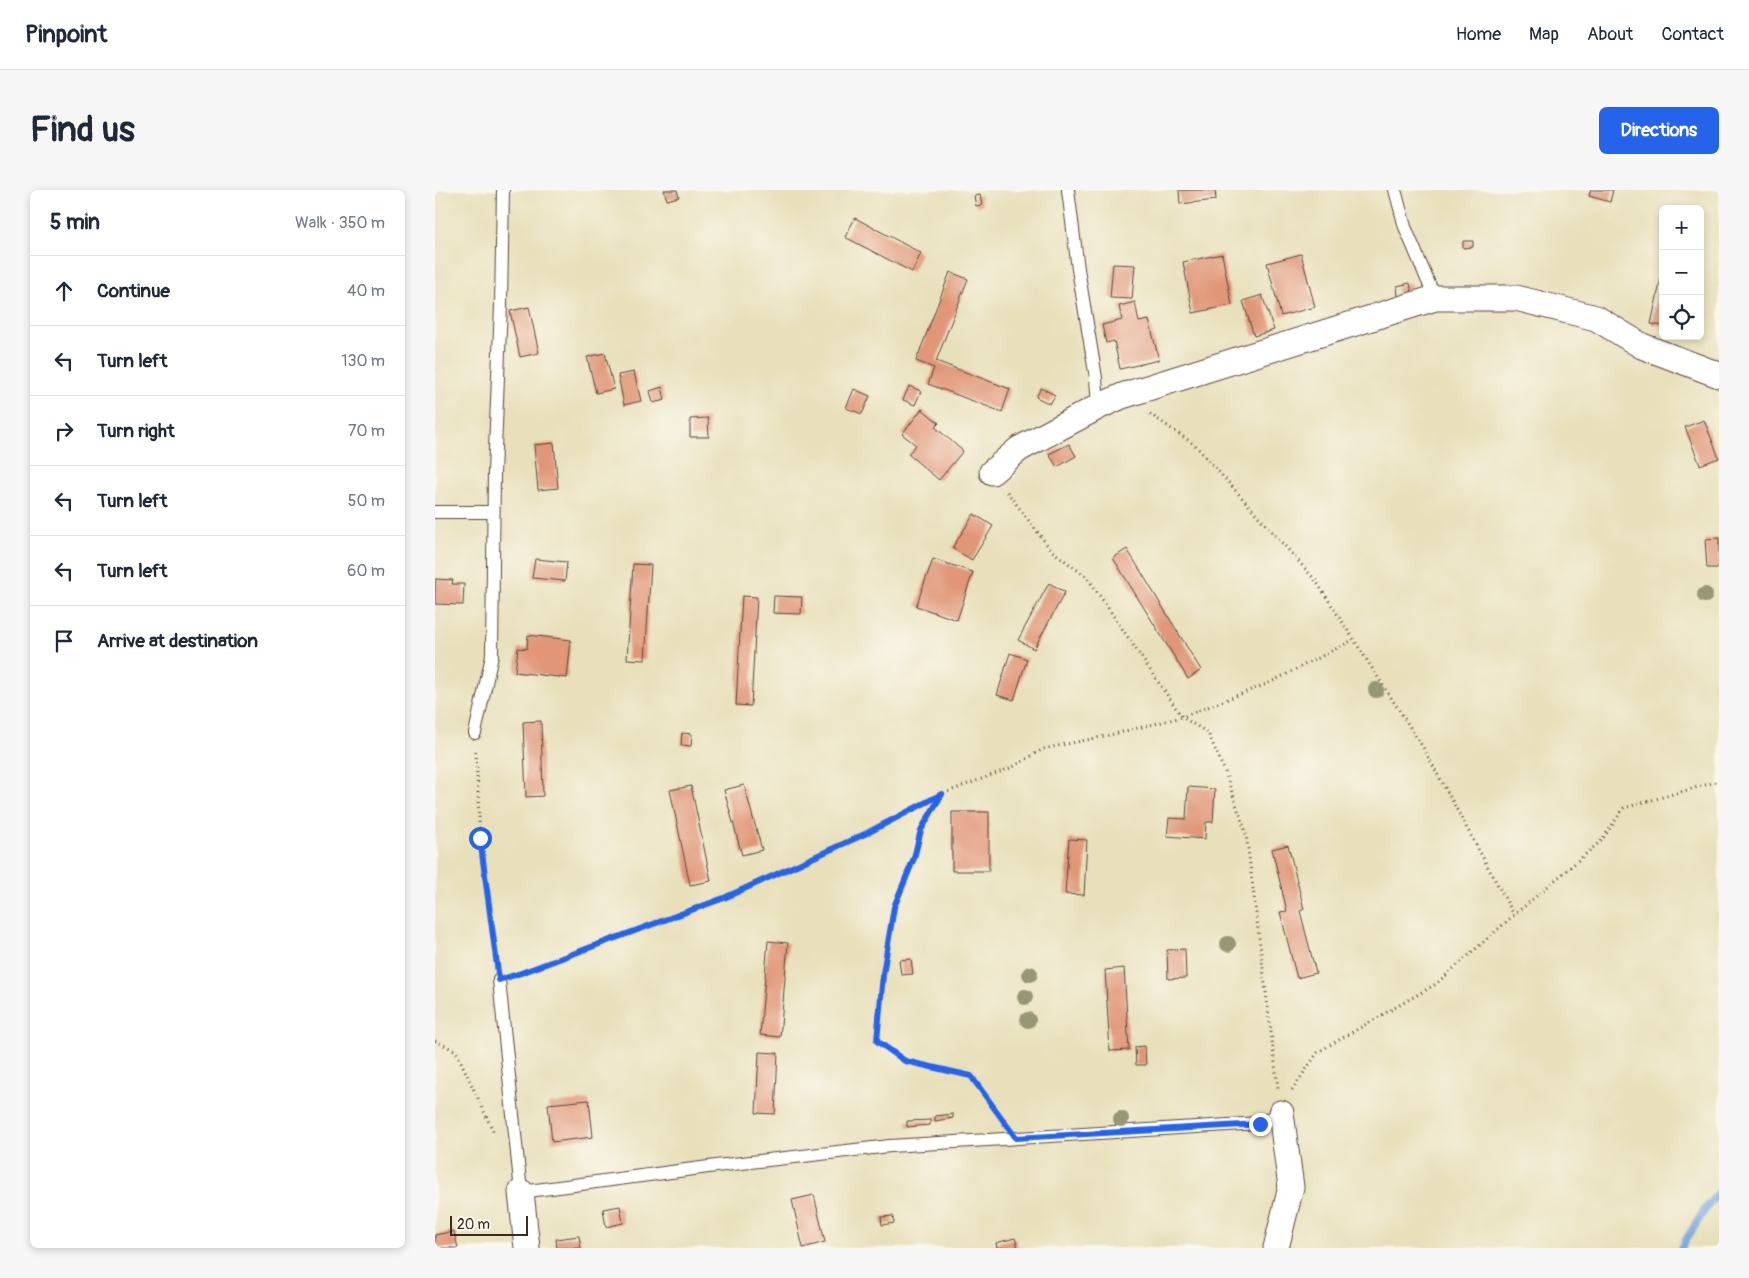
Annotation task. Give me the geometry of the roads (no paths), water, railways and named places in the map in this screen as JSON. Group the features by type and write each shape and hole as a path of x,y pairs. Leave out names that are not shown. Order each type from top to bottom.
{"street":[{"path":"992,472 1019,449 1122,396 1435,298 1517,298 1596,318 1642,346 1719,375"},
{"path":"1276,1248 1291,1187 1280,1106"},
{"path":"521,1192 527,1248"}],"lane":[{"path":"475,733 492,656 493,512 501,305 503,190"},
{"path":"1068,190 1078,269 1097,378 1098,407"},
{"path":"1395,190 1405,227 1435,298"},
{"path":"435,512 493,512"},
{"path":"499,980 521,1192 716,1166 890,1146 1260,1124 1280,1106"}],"waterway":[{"path":"1681,1248 1705,1209 1719,1192"}]}
